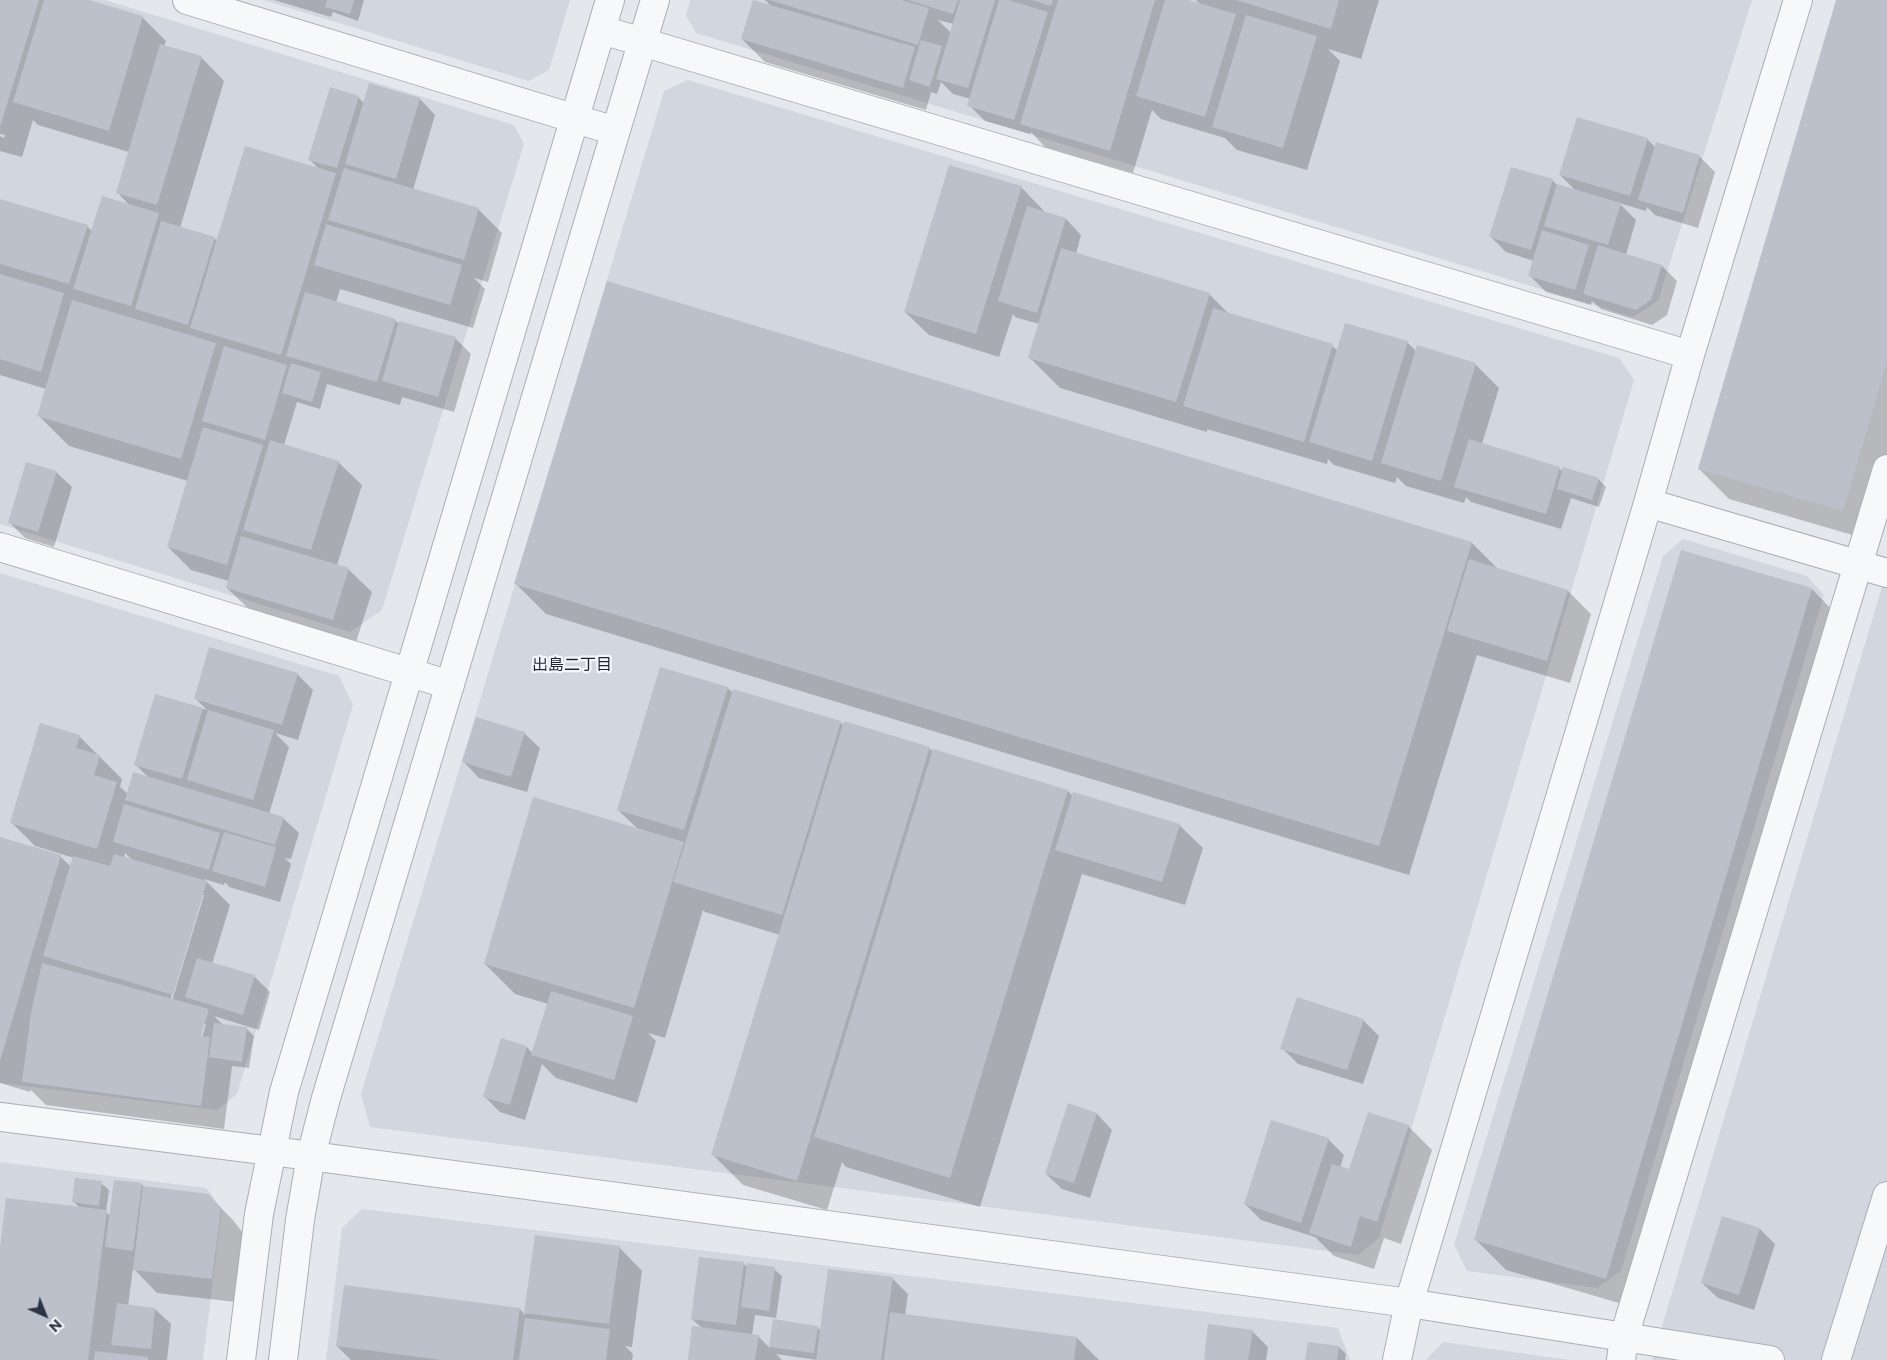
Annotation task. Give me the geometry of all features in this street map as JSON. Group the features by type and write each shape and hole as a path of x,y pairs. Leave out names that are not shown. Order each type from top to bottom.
{"street":[{"path":"187,0 615,131"},
{"path":"240,1360 259,1214 284,1092 610,0"},
{"path":"283,1360 300,1220 312,1156 329,1089 655,0"},
{"path":"1397,1360 1408,1303 1648,503 1690,355 1798,0"},
{"path":"602,30 1690,355"},
{"path":"1623,1348 1887,469"},
{"path":"1648,503 1887,573"},
{"path":"0,547 450,685"},
{"path":"0,1117 312,1156 1408,1303 1623,1348 1770,1360"},
{"path":"1836,1360 1887,1196"}],"shaded area":[{"path":"0,0 105,0 514,125 524,144 382,610 350,632 0,524"},
{"path":"263,0 570,0 549,70 529,81"},
{"path":"690,0 1752,0 1658,301 1633,317 696,33 686,16"},
{"path":"688,80 1619,358 1634,380 1379,1238 1358,1255 370,1127 361,1094 664,91"},
{"path":"1683,539 1807,576 1824,595 1621,1271 1597,1288 1467,1271 1454,1245 1663,556"},
{"path":"1887,570 1887,1360 1652,1360"},
{"path":"0,573 339,676 353,705 237,1094 217,1110 0,1083"},
{"path":"0,1162 206,1188 222,1209 203,1360 0,1360"},
{"path":"362,1209 1338,1328 1350,1360 326,1360 342,1228"},
{"path":"1443,1342 1570,1360 1426,1360"}],"building":[{"path":"0,0 39,0 0,127"},
{"path":"44,0 89,0 143,16 109,131 13,102"},
{"path":"327,0 354,0 350,14 325,7"},
{"path":"753,0 915,47 903,88 741,39"},
{"path":"769,0 901,0 929,8 918,45"},
{"path":"908,0 958,0 953,14"},
{"path":"960,0 995,0 968,88 936,79"},
{"path":"999,0 1008,0 1048,12 1014,120 967,106"},
{"path":"1032,0 1053,0 1051,6"},
{"path":"1058,0 1155,0 1110,151 1020,124"},
{"path":"1165,0 1188,0 1236,14 1205,117 1136,96"},
{"path":"1236,0 1339,0 1331,29"},
{"path":"1836,0 1887,0 1887,362 1843,511 1698,469"},
{"path":"1246,15 1317,36 1283,148 1212,127"},
{"path":"921,40 942,46 930,87 909,80"},
{"path":"160,44 202,56 157,205 116,193"},
{"path":"369,83 420,98 396,179 345,164"},
{"path":"330,87 359,96 337,168 308,160"},
{"path":"1577,117 1648,138 1630,196 1559,175"},
{"path":"1656,142 1700,155 1683,213 1638,200"},
{"path":"245,146 336,173 281,355 190,328"},
{"path":"949,165 1022,186 976,334 904,312"},
{"path":"1511,167 1553,179 1531,250 1489,237"},
{"path":"344,168 479,208 464,260 328,220"},
{"path":"1557,184 1621,203 1608,245 1544,226"},
{"path":"102,196 159,213 131,306 73,289"},
{"path":"0,199 88,225 69,284 0,264"},
{"path":"1027,206 1066,218 1037,313 998,301"},
{"path":"161,221 215,237 188,325 135,309"},
{"path":"326,224 462,265 450,305 314,265"},
{"path":"1542,230 1589,245 1575,290 1528,276"},
{"path":"1598,245 1662,265 1651,300 1636,310 1583,294"},
{"path":"1061,248 1210,293 1176,402 1028,358"},
{"path":"0,274 64,293 41,372 0,359"},
{"path":"607,281 1472,542 1379,846 514,584"},
{"path":"305,292 396,319 377,382 286,356"},
{"path":"72,300 216,343 181,459 37,416"},
{"path":"1213,308 1333,344 1304,442 1183,406"},
{"path":"399,321 456,337 438,397 382,381"},
{"path":"1345,323 1408,341 1372,461 1309,442"},
{"path":"1417,345 1476,363 1441,481 1381,463"},
{"path":"224,346 287,365 265,440 202,421"},
{"path":"291,363 321,372 312,402 282,393"},
{"path":"203,427 263,445 227,565 167,547"},
{"path":"1469,439 1560,467 1546,514 1454,487"},
{"path":"270,440 339,461 311,550 243,530"},
{"path":"26,462 57,471 38,532 8,523"},
{"path":"1563,467 1599,478 1592,500 1557,489"},
{"path":"241,536 349,568 333,620 226,588"},
{"path":"1681,550 1812,588 1606,1279 1474,1240"},
{"path":"1469,559 1568,590 1547,661 1447,631"},
{"path":"209,647 298,673 282,725 194,699"},
{"path":"660,667 728,687 684,830 617,810"},
{"path":"733,689 841,721 782,915 673,882"},
{"path":"155,694 203,708 182,779 134,765"},
{"path":"208,710 274,730 253,800 187,780"},
{"path":"476,717 525,732 511,777 462,762"},
{"path":"844,721 930,747 797,1181 711,1155"},
{"path":"40,723 80,735 76,748 100,755 94,775 117,782 97,849 10,823"},
{"path":"933,749 1068,790 950,1178 814,1137"},
{"path":"133,772 284,817 275,845 125,800"},
{"path":"1073,792 1180,824 1162,882 1055,850"},
{"path":"533,797 684,842 634,1008 484,964"},
{"path":"124,804 220,833 209,870 113,842"},
{"path":"224,832 276,847 265,887 212,871"},
{"path":"0,837 61,855 0,1061"},
{"path":"114,854 207,881 173,995 43,956 73,856 110,866"},
{"path":"197,958 255,975 243,1015 185,997"},
{"path":"42,963 209,1009 201,1036 210,1037 201,1106 22,1082 31,1013"},
{"path":"551,991 633,1016 614,1080 531,1055"},
{"path":"1297,997 1364,1019 1347,1070 1280,1049"},
{"path":"214,1023 247,1027 242,1062 209,1057"},
{"path":"501,1038 527,1046 510,1105 483,1097"},
{"path":"1068,1103 1097,1113 1074,1183 1045,1174"},
{"path":"1368,1112 1409,1125 1377,1222 1360,1216 1351,1247 1309,1233 1332,1164 1349,1169"},
{"path":"1271,1120 1329,1138 1301,1223 1244,1204"},
{"path":"75,1178 102,1181 99,1206 72,1202"},
{"path":"114,1180 142,1183 133,1251 105,1247"},
{"path":"143,1186 209,1194 221,1209 212,1279 133,1270"},
{"path":"6,1198 107,1210 88,1360 0,1360 0,1247"},
{"path":"1722,1216 1760,1228 1739,1295 1701,1283"},
{"path":"535,1235 620,1246 609,1324 524,1313"},
{"path":"699,1257 744,1262 736,1325 691,1319"},
{"path":"747,1263 775,1267 769,1311 741,1307"},
{"path":"828,1269 893,1277 881,1360 816,1360"},
{"path":"344,1285 520,1308 513,1360 441,1360 336,1346"},
{"path":"117,1303 155,1308 151,1349 111,1345"},
{"path":"890,1312 1077,1337 1074,1360 884,1360"},
{"path":"525,1318 610,1329 606,1360 519,1360"},
{"path":"773,1319 818,1326 814,1353 769,1347"},
{"path":"1208,1324 1253,1330 1248,1360 1204,1360"},
{"path":"692,1326 759,1335 755,1360 688,1360"},
{"path":"1308,1342 1339,1346 1337,1360 1305,1360"},
{"path":"95,1351 148,1357 148,1360 94,1360"}],"district":[{"name":"出島二丁目","path":"572,665"}]}
